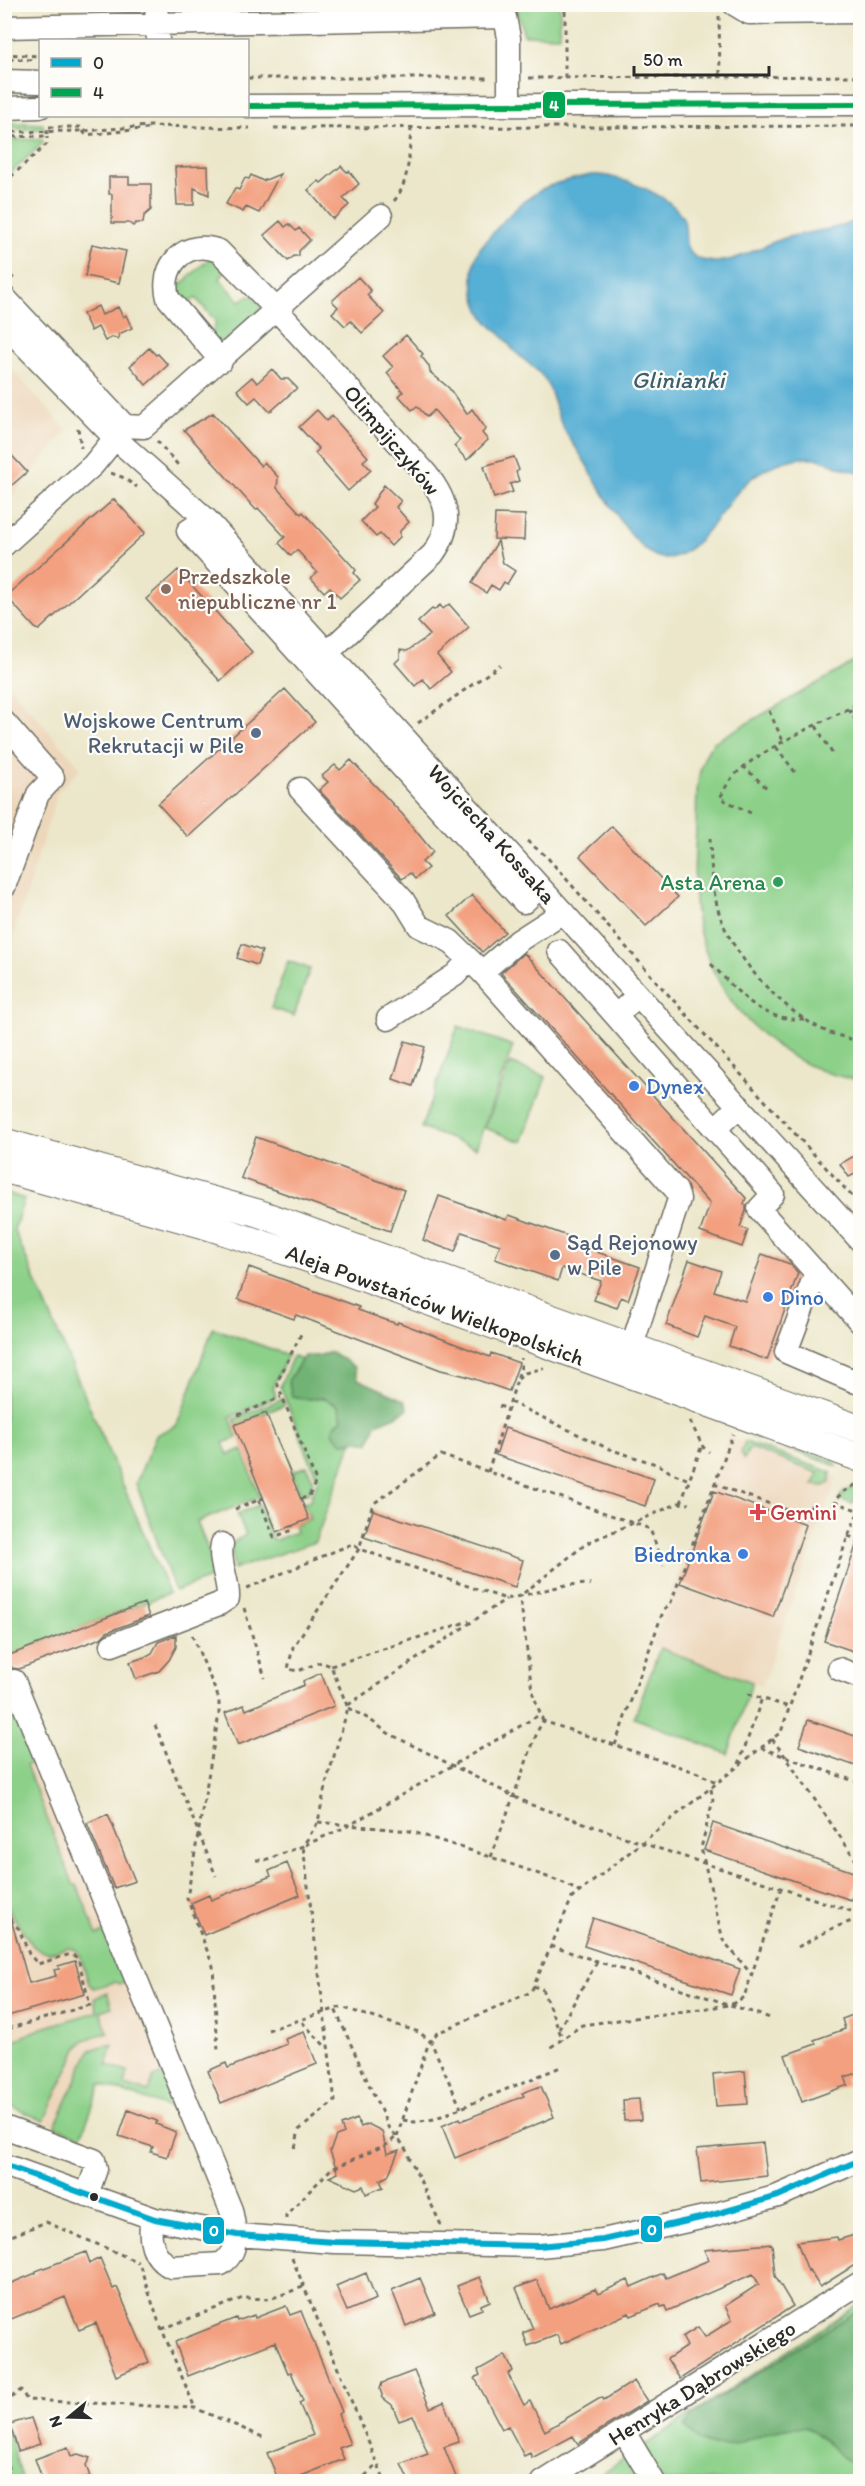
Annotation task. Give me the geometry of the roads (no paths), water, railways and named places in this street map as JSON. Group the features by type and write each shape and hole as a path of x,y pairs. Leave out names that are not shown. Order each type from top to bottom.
{"main road":[{"name":"Aleja Powstańców Wielkopolskich","path":"4,1142 258,1213 861,1429"},
{"name":"Aleja Powstańców Wielkopolskich","path":"4,1169 201,1224 328,1265 861,1458"}],"street":[{"path":"726,10 749,13 861,12"},
{"path":"4,27 505,18 509,38 509,105"},
{"path":"4,81 39,82"},
{"path":"249,105 861,104"},
{"path":"4,108 39,107"},
{"path":"4,545 93,465 120,432 144,427 381,216"},
{"name":"Olimpijczyków","path":"221,360 168,298 166,278 170,267 177,257 187,250 198,247 219,251 277,310 423,469 439,490 445,509 443,535 430,558 327,653"},
{"name":"Wojciecha Kossaka","path":"4,297 120,432"},
{"name":"Wojciecha Kossaka","path":"4,324 120,432 206,519 327,653 439,792 540,887 861,1240"},
{"path":"206,519 188,531 439,792"},
{"path":"4,722 53,778 38,795 11,846 4,887"},
{"path":"300,789 402,900 419,926 450,941 678,1193 679,1199 632,1346"},
{"path":"388,1019 455,975 475,967 563,912"},
{"path":"559,951 773,1194 759,1209 861,1322"},
{"path":"616,1016 638,995"},
{"path":"715,1129 739,1106"},
{"path":"816,1272 786,1352 856,1382 861,1376"},
{"path":"112,1646 219,1604 228,1598 229,1586 220,1555 222,1544"},
{"path":"839,1669 861,1677"},
{"path":"14,1681 231,2210 237,2235 233,2252 222,2264 171,2267 153,2248 149,2231 152,2218"},
{"path":"4,2127 94,2160 96,2169 87,2195"},
{"path":"4,2165 152,2218 237,2235 290,2240 539,2246 603,2240 756,2204 861,2160"},
{"name":"Henryka Dąbrowskiego","path":"543,2481 861,2283"},
{"path":"624,2432 654,2481"}],"water":[{"name":"Glinianki","path":"591,175 602,175 628,182 667,201 683,218 686,243 690,252 708,261 725,261 785,238 833,228 860,219 860,473 818,459 785,461 767,468 744,485 708,530 686,551 674,557 662,558 639,544 617,515 565,431 546,381 486,320 478,304 473,284 474,263 481,247 519,205 547,187"}],"place":[{"name":"Przedszkole niepubliczne nr 1","path":"166,589"},
{"name":"Wojskowe Centrum Rekrutacji w Pile","path":"256,733"},
{"name":"Asta Arena","path":"778,882"},
{"name":"Dynex","path":"634,1086"},
{"name":"Sąd Rejonowy w Pile","path":"555,1255"},
{"name":"Dino","path":"768,1297"},
{"name":"Gemini","path":"758,1512"},
{"name":"Biedronka","path":"743,1554"}]}
